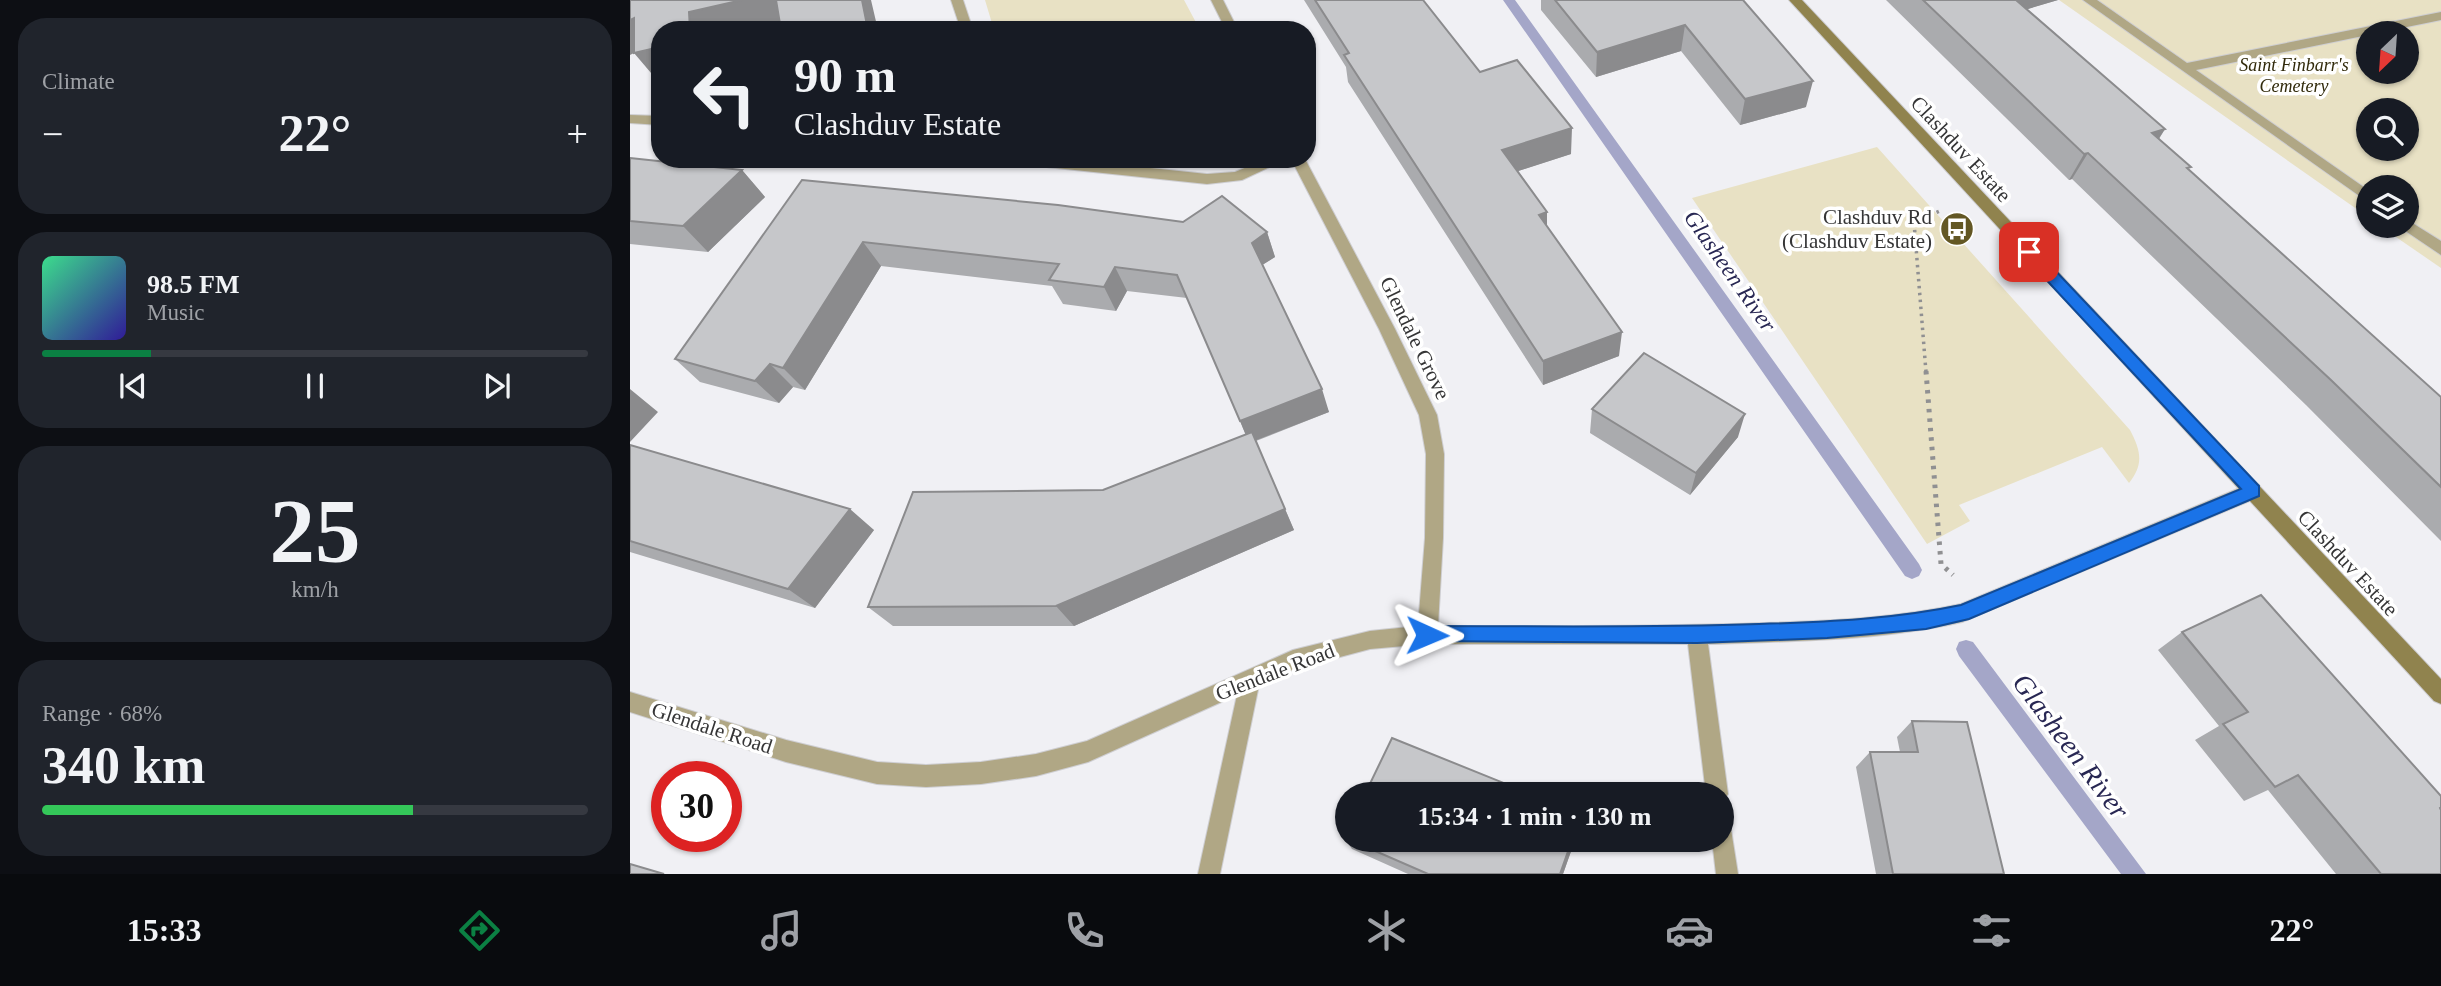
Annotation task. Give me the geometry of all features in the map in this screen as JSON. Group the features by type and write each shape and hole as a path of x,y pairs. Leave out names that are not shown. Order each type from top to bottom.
{"street":[{"path":"957,0 964,21"},
{"path":"1217,0 1228,21"},
{"name":"Clashduv Estate","path":"1795,0 2441,694"},
{"path":"2089,0 2189,67 2356,188"},
{"path":"2189,67 2441,16"},
{"path":"630,118 651,120"},
{"path":"1103,168 1207,179 1237,177 1258,168"},
{"name":"Glendale Grove","path":"1303,168 1387,329 1428,415 1435,454 1434,538 1427,635"},
{"path":"2419,233 2441,249"},
{"name":"Glendale Road","path":"630,702 786,751 877,774 926,776 1036,765 1088,751 1325,650 1370,639 1427,635 1697,635 1827,630 1926,621 1962,613 2253,491"},
{"path":"1697,635 1715,782"},
{"path":"1209,874 1250,680"},
{"path":"1724,852 1727,874"}],"path":[{"path":"1975,196 1914,222 1941,564 1986,602"}],"green space":[{"path":"985,0 1184,0 1195,21 991,21"},
{"name":"Saint Finbarr's Cemetery","path":"2059,0 2441,0 2441,268 2397,238 2419,238 2419,175 2356,175 2356,209"},
{"path":"1877,147 2130,430 2137,444 2139,463 2129,483 2102,447 1959,505 1970,521 1927,544 1692,198"}],"building":[{"path":"630,0 742,0 689,12 690,21 651,21 651,49 634,53 634,18 630,20"},
{"path":"776,0 862,0 866,21 780,21"},
{"path":"1315,0 1423,0 1480,72 1517,60 1572,128 1502,150 1547,212 1539,215 1622,332 1543,361 1344,55 1349,53"},
{"path":"1555,0 1743,0 1813,81 1745,99 1685,25 1597,52"},
{"path":"1923,0 2016,0 2165,129 2152,133 2191,167 2187,168 2441,397 2441,487 2332,381 2088,153 2084,154"},
{"path":"630,158 651,160 651,168 742,170 683,226 630,221"},
{"path":"802,180 1058,205 1183,222 1222,196 1267,232 1252,243 1322,389 1240,421 1177,275 1115,267 1104,287 1049,280 1059,264 863,242 783,368 770,364 755,381 675,359"},
{"path":"1644,353 1745,414 1696,473 1592,409"},
{"path":"1252,432 1285,509 1056,606 868,607 913,492 1103,490"},
{"path":"630,445 850,509 788,589 630,541"},
{"path":"2261,595 2441,796 2441,874 2381,874 2298,775 2275,787 2223,724 2248,712 2182,632"},
{"path":"1912,721 1967,722 2004,874 1893,874 1870,752 1918,752"},
{"path":"1392,738 1501,782 1371,782"},
{"path":"1378,852 1568,852 1560,874 1428,874"},
{"path":"630,864 664,874 630,874"}],"waterway":[{"name":"Glasheen River","path":"1509,0 1912,570"},
{"name":"Glasheen River","path":"1966,649 2135,874"}],"place":[{"name":"Clashduv Rd (Clashduv Estate)","path":"1957,229"}],"route":[{"path":"1427,635 1697,635 1827,630 1926,621 1962,613 2253,491 2029,252"}]}
